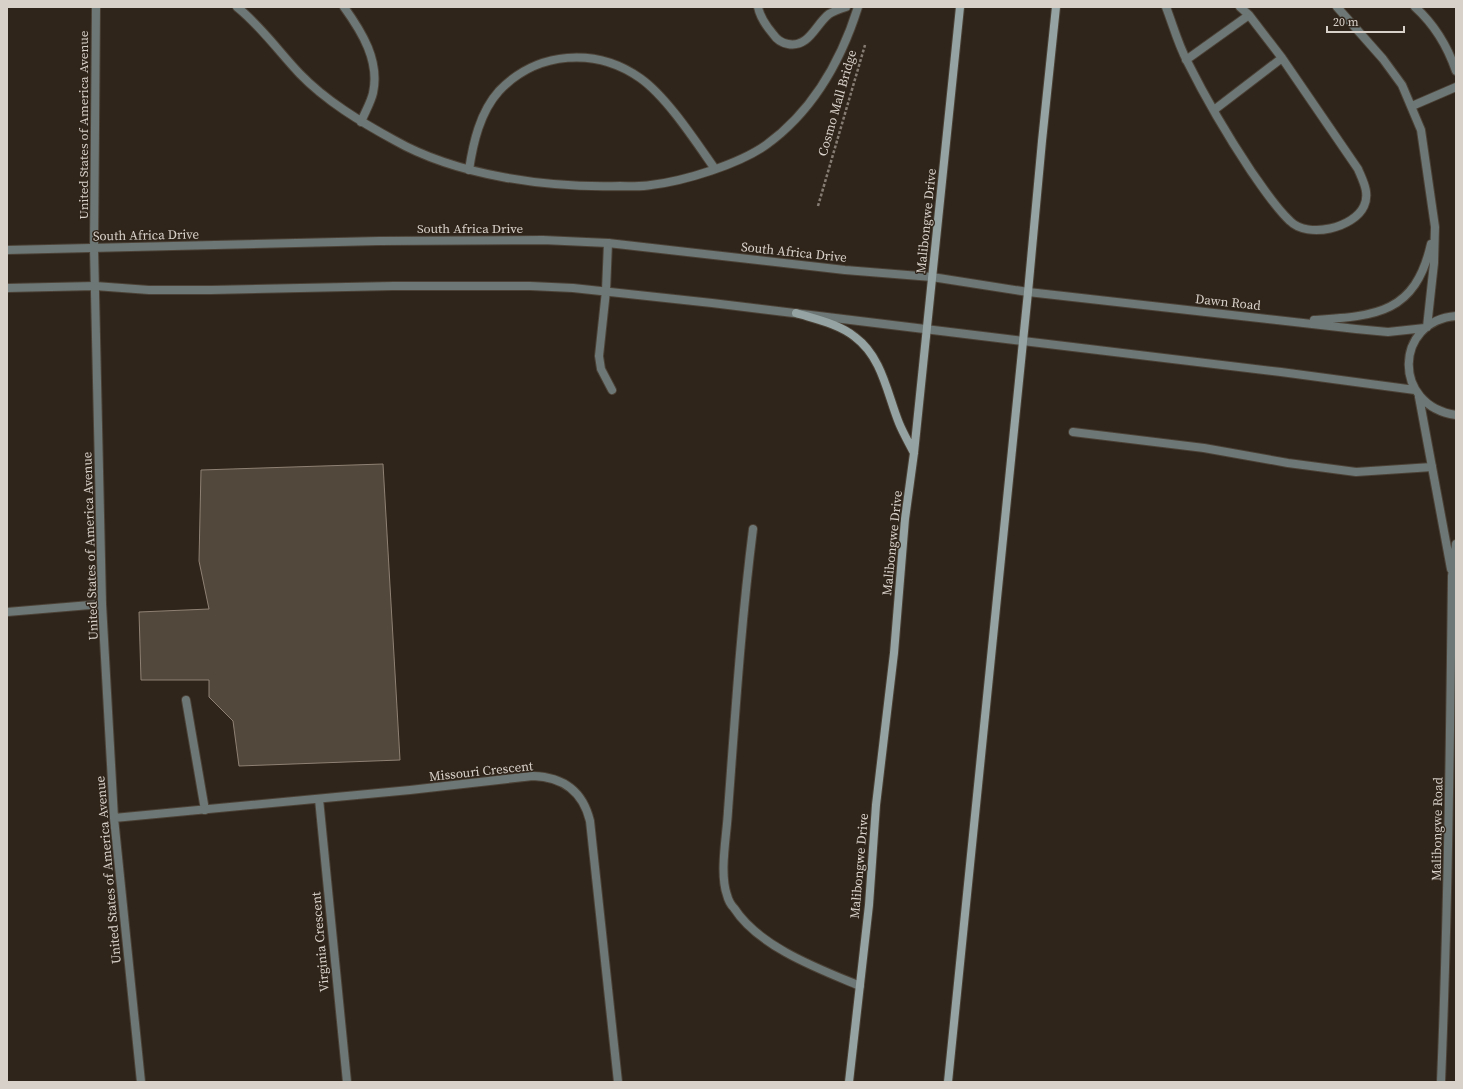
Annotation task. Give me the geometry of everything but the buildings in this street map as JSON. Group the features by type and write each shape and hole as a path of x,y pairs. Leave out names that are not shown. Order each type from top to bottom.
{"main road":[{"name":"Malibongwe Drive","path":"849,1082 860,986 876,805 894,653 905,519 914,454 960,7"},
{"path":"948,1082 1024,342 1056,7"},
{"path":"796,313 844,330 855,337 866,348 874,359 889,391 899,422 914,454"}],"street":[{"name":"United States of America Avenue","path":"96,7 94,248 102,604 114,818 141,1082"},
{"path":"237,7 301,75 327,98 361,122 395,141 431,158 469,170 542,183 598,187 651,185 715,169 765,146 794,120 817,93 837,63 858,7"},
{"path":"344,7 359,29 374,64 375,78 373,94 361,122"},
{"path":"758,7 767,26 775,37 785,44 793,45 799,44 808,39 829,14 846,7"},
{"path":"1166,7 1186,60 1225,132 1261,185 1291,222 1304,229 1318,231 1332,229 1358,215 1365,206 1367,189 1358,169 1282,58 1249,16 1240,7"},
{"path":"1337,7 1383,59 1402,85 1421,130 1435,227 1434,263 1426,327"},
{"path":"1415,7 1426,17 1442,38 1456,71"},
{"path":"1186,60 1249,16"},
{"path":"469,170 476,134 487,109 499,91 519,75 535,66 564,57 584,57 602,61 619,66 642,79 655,91 693,137 715,169"},
{"path":"1214,110 1282,58"},
{"path":"1412,106 1456,88"},
{"path":"1295,321 1369,315 1389,309 1402,298 1417,281 1428,255 1435,227"},
{"name":"South Africa Drive","path":"7,250 472,239 543,240 608,243 845,270 932,278 1028,292"},
{"path":"608,243 606,291 599,356 601,369 612,390"},
{"path":"7,288 95,286 149,290 211,290 393,286 530,286 606,291 796,313 926,331 1273,371 1417,394 1430,407 1444,413 1456,415"},
{"name":"Dawn Road","path":"1028,292 1388,332 1426,327"},
{"path":"1426,327 1440,320 1456,316"},
{"name":"Malibongwe Road","path":"1426,327 1414,342 1409,358 1409,375 1417,394 1452,576"},
{"path":"1073,432 1204,448 1288,463 1356,472 1432,467"},
{"path":"753,528 744,604 724,849 726,895 734,909 749,927 764,939 820,970 860,986"},
{"name":"Malibongwe Road","path":"1441,1082 1447,932 1452,576 1456,544"},
{"path":"7,612 102,604"},
{"path":"186,700 205,810"},
{"name":"Missouri Crescent","path":"114,818 319,799 533,776 548,777 558,780 580,797 588,812 593,837 618,1082"},
{"name":"Virginia Crescent","path":"319,799 347,1082"}],"path":[{"name":"Cosmo Mall Bridge","path":"818,206 867,38"}]}
